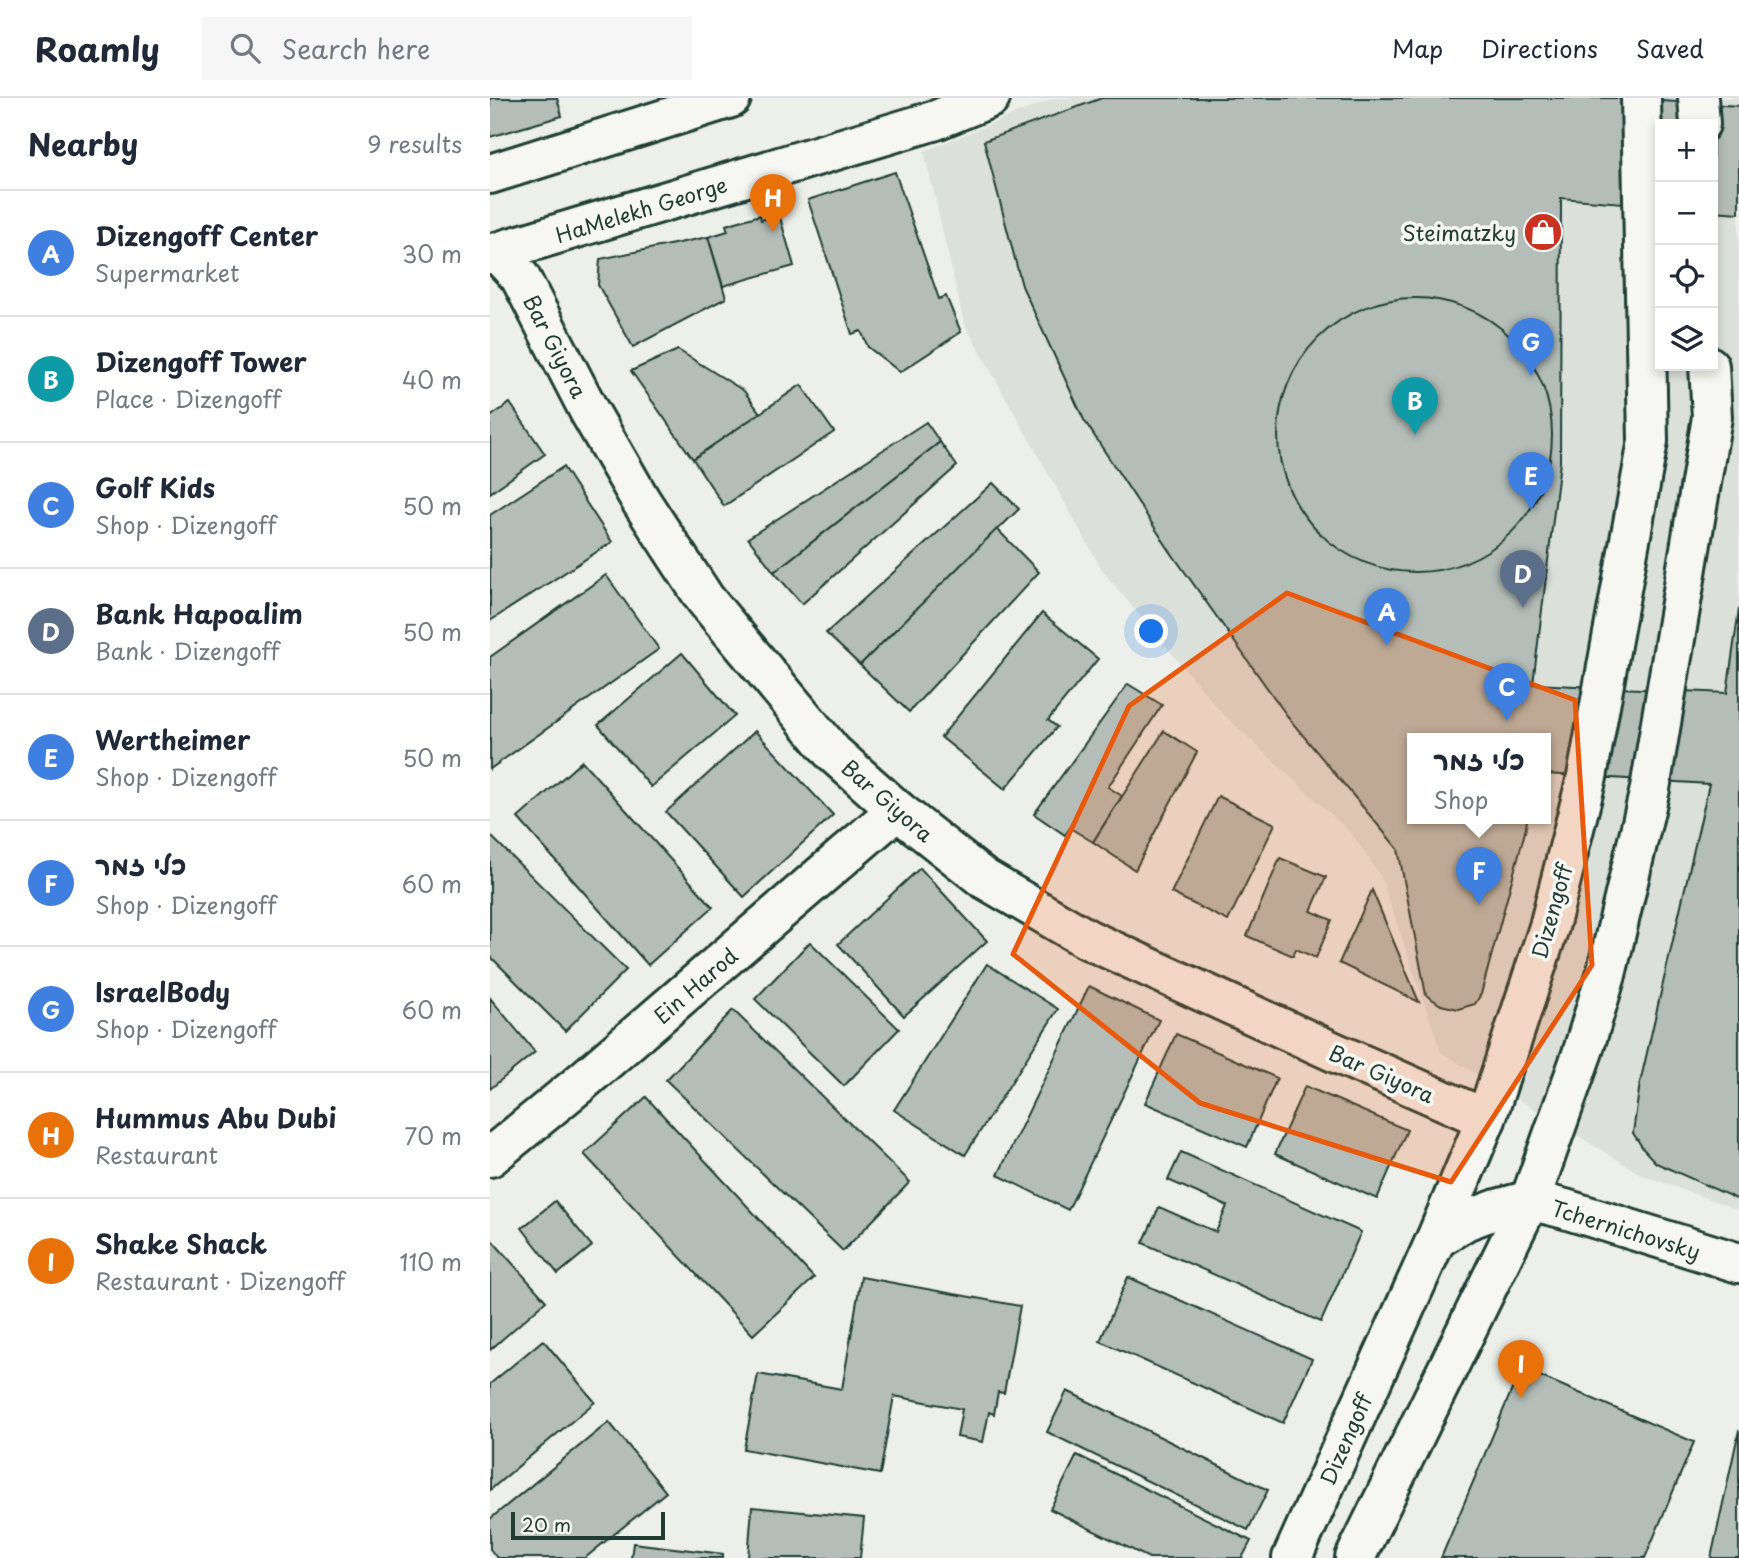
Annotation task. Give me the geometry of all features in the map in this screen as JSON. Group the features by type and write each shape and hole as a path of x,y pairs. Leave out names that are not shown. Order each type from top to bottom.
{"street":[{"path":"490,174 731,98"},
{"name":"HaMelekh George","path":"492,253 936,120 990,98"},
{"name":"Dizengoff","path":"1292,1558 1436,1239 1486,1119 1549,927 1587,777 1648,441 1641,98"},
{"path":"1698,98 1700,119"},
{"name":"Bar Giyora","path":"492,253 502,258 520,277 589,411 641,502 705,599 833,753 897,810 983,878 1087,939 1486,1119"},
{"path":"1356,1558 1530,1200 1584,1051 1606,975 1650,789 1712,417 1709,371"},
{"name":"Ein Harod","path":"490,1157 577,1086 897,810"},
{"name":"Tchernichovsky","path":"1436,1239 1465,1221 1530,1200 1739,1263"}],"highlighted area":[{"path":"1287,593 1575,700 1592,965 1451,1182 1200,1103 1013,954 1129,706"}],"shaded area":[{"path":"1055,98 1739,98 1739,1210 1642,1175 1441,1052 1381,877 1352,834 1222,713 1104,573 964,323 924,151"}],"building":[{"path":"490,98 557,98 562,116 490,137"},
{"path":"1102,98 1615,98 1739,106 1739,213 1718,211 1718,119 1655,119 1655,206 1561,198 1560,462 1533,684 1727,693 1739,609 1739,1200 1656,1163 1633,1133 1640,1083 1709,784 1551,774 1551,733 1407,733 1407,824 1526,824 1481,994 1475,1004 1458,1009 1441,1005 1426,995 1398,849 1290,720 1170,551 1084,420 1022,286 984,141"},
{"path":"895,172 939,299 946,296 961,332 900,372 868,347 861,331 852,334 808,200"},
{"path":"779,214 794,266 723,286 708,237 728,231 726,225 760,215 761,220"},
{"path":"708,237 726,298 633,347 598,285 600,259"},
{"path":"1415,298 1455,304 1491,321 1512,338 1529,359 1546,395 1552,435 1546,475 1529,511 1512,532 1491,549 1455,566 1415,572 1375,566 1339,549 1318,532 1301,511 1284,475 1278,435 1284,395 1301,359 1318,338 1339,321 1375,304"},
{"path":"678,350 744,391 760,413 693,459 631,371"},
{"path":"801,385 834,432 724,506 693,459"},
{"path":"510,403 545,454 490,493 490,417"},
{"path":"926,422 940,442 774,572 748,538"},
{"path":"940,442 957,466 802,604 774,572"},
{"path":"563,467 612,542 490,621 490,515"},
{"path":"993,483 1019,509 860,665 826,633"},
{"path":"997,529 1039,572 909,712 860,665"},
{"path":"606,575 659,649 490,769 490,657"},
{"path":"1042,613 1098,659 1048,720 1057,727 1005,789 941,737"},
{"path":"682,653 735,716 651,787 598,725"},
{"path":"1128,684 1162,705 1108,787 1122,796 1093,842 1070,828 1065,835 1034,814"},
{"path":"755,731 833,815 744,897 666,812"},
{"path":"1164,731 1197,752 1135,870 1093,842"},
{"path":"582,761 713,907 648,965 518,818"},
{"path":"1218,796 1275,824 1228,921 1171,893"},
{"path":"490,835 626,970 565,1031 490,956"},
{"path":"1280,858 1326,877 1311,911 1332,920 1316,958 1296,949 1293,956 1247,936"},
{"path":"920,868 987,941 904,1016 838,944"},
{"path":"1372,890 1419,1002 1339,963"},
{"path":"810,942 899,1029 844,1086 755,999"},
{"path":"987,964 1058,1009 965,1155 894,1110"},
{"path":"1089,986 1159,1020 1068,1210 998,1175"},
{"path":"490,998 535,1052 490,1089"},
{"path":"733,1010 910,1182 843,1251 666,1080"},
{"path":"1176,1034 1277,1078 1247,1147 1145,1103"},
{"path":"1305,1086 1407,1130 1377,1199 1275,1154"},
{"path":"646,1097 814,1278 753,1335 584,1154"},
{"path":"1181,1152 1361,1232 1321,1322 1143,1243 1159,1207 1216,1232 1227,1206 1168,1180"},
{"path":"555,1201 592,1246 558,1274 522,1228"},
{"path":"490,1238 546,1301 490,1350"},
{"path":"861,1277 1020,1306 1004,1393 998,1392 994,1414 989,1412 983,1442 957,1437 962,1409 894,1396 880,1474 744,1449 758,1374 842,1389"},
{"path":"1128,1277 1312,1359 1283,1423 1100,1341"},
{"path":"543,1340 595,1402 490,1490 490,1384"},
{"path":"1521,1368 1694,1442 1645,1558 1441,1558"},
{"path":"1067,1391 1268,1490 1248,1530 1047,1432"},
{"path":"609,1422 666,1492 585,1558 497,1558 490,1549 490,1519"},
{"path":"1739,1430 1739,1558 1711,1558"},
{"path":"1077,1455 1251,1541 1242,1558 1149,1558 1050,1509"},
{"path":"752,1507 864,1518 860,1558 748,1558"},
{"path":"633,1543 723,1554 723,1558 631,1558"}],"place":[{"name":"Hummus Abu Dubi","path":"773,232"},
{"name":"Steimatzky","path":"1543,232"},
{"name":"IsraelBody","path":"1531,376"},
{"name":"Dizengoff Tower","path":"1415,435"},
{"name":"Wertheimer","path":"1531,510"},
{"name":"Bank Hapoalim","path":"1523,608"},
{"name":"Dizengoff Center","path":"1387,646"},
{"name":"Golf Kids","path":"1507,721"},
{"name":"כלי זמר","path":"1479,905"},
{"name":"Shake Shack","path":"1521,1398"}]}
